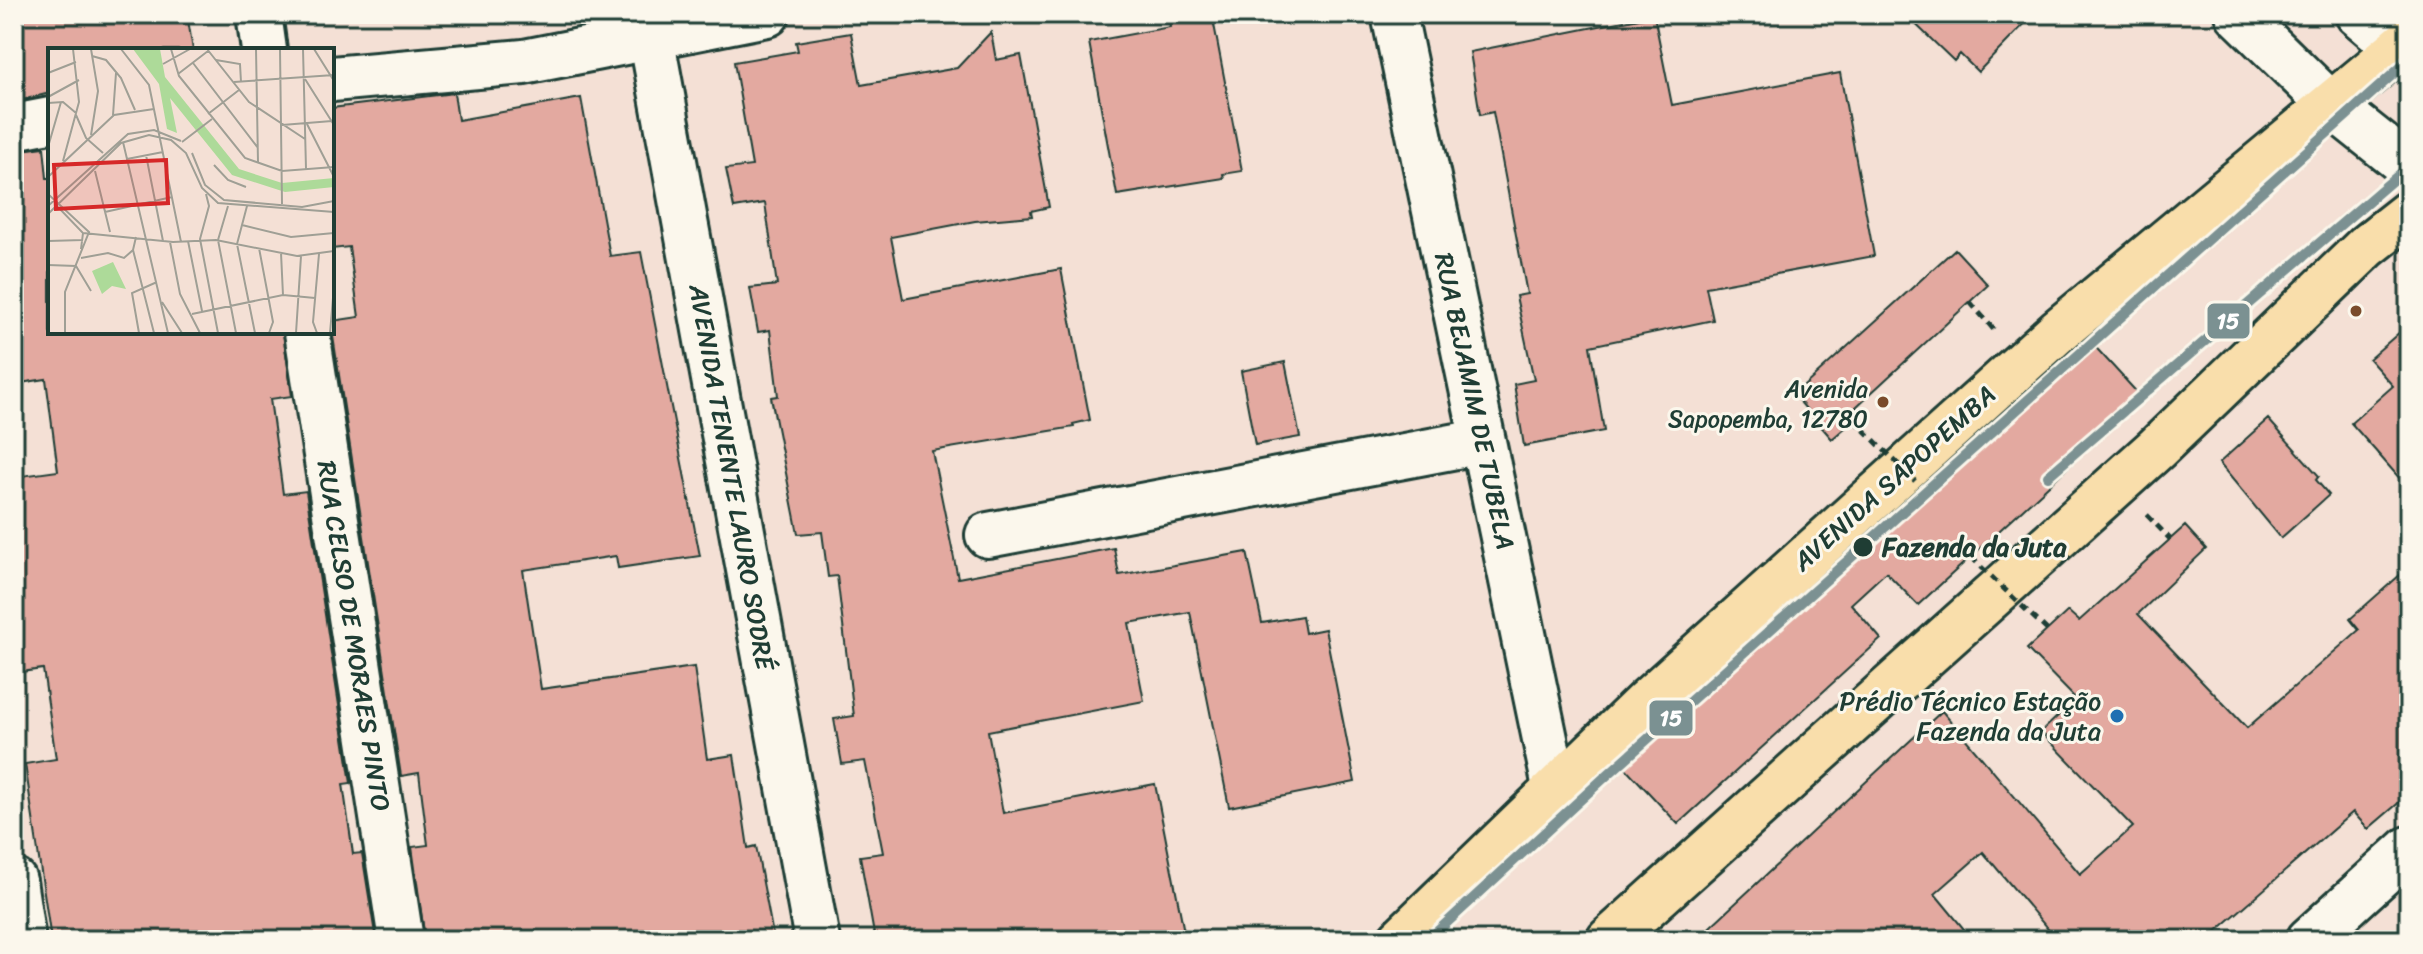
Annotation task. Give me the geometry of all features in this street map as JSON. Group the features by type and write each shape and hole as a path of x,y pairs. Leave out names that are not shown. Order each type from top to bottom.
{"main road":[{"name":"AVENIDA SAPOPEMBA","path":"1400,940 1647,701 2058,331 2403,44"},
{"path":"1609,940 2156,449 2367,246 2409,213"}],"street":[{"path":"259,14 264,48"},
{"path":"334,79 524,62 649,25 767,14"},
{"name":"RUA BEJAMIM DE TUBELA","path":"1394,14 1555,787"},
{"path":"2238,14 2330,104 2409,167"},
{"path":"2358,14 2403,44"},
{"name":"AVENIDA TENENTE LAURO SODRÉ","path":"649,25 817,940"},
{"path":"14,127 48,120"},
{"name":"RUA CELSO DE MORAES PINTO","path":"307,334 401,940"},
{"path":"988,535 1483,441"},
{"path":"2309,940 2409,849"},
{"path":"14,881 23,940"}],"path":[{"path":"1970,302 2003,340"},
{"path":"1854,420 1915,481"},
{"path":"2143,512 2170,539"},
{"path":"1971,557 2047,630"}],"building":[{"path":"14,14 187,14 193,48 48,48 48,94 14,102"},
{"path":"1168,14 1212,14 1242,171 1223,174 1224,178 1117,195 1089,42 1170,27"},
{"path":"1905,14 2034,14 1978,72 1960,54 1954,61"},
{"path":"1654,15 1672,105 1840,73 1874,256 1706,287 1713,320 1590,346 1604,431 1524,446 1514,384 1534,380 1516,296 1527,294 1493,112 1480,115 1470,52"},
{"path":"991,32 996,60 1021,55 1049,207 1031,211 1032,216 975,221 891,237 903,299 1061,269 1090,420 1073,424 1074,427 932,451 958,578 1114,548 1119,575 1247,552 1262,623 1302,616 1305,633 1325,629 1355,782 1229,807 1190,612 1129,623 1144,701 988,731 1003,813 1155,784 1185,937 1166,940 875,940 860,856 883,853 865,761 842,764 834,719 854,716 837,576 828,577 822,532 798,534 771,397 778,396 770,330 758,332 750,288 777,285 765,203 734,208 726,169 752,166 734,62 798,51 796,42 851,33 861,85 957,68"},
{"path":"454,93 458,120 581,98 610,256 641,252 700,556 618,568 616,556 523,570 541,689 694,667 707,759 734,755 748,848 756,846 774,940 425,940 412,847 428,845 419,773 401,776 333,334 334,321 359,317 349,247 334,249 334,108"},
{"path":"44,147 48,178 48,334 283,334 292,396 270,399 283,494 306,491 351,783 343,784 353,854 362,853 376,940 51,940 25,764 56,759 43,669 14,673 14,522 19,521 14,477 58,471 46,379 14,384 14,151"},
{"path":"1955,249 1988,285 1856,407 1860,415 1832,439 1794,395"},
{"path":"2409,324 2409,489 2351,423 2393,386 2369,359"},
{"name":"Fazenda da Juta","path":"2088,339 2143,399 1918,605 1886,572 1851,604 1881,639 1678,824 1620,762"},
{"path":"1285,362 1300,437 1255,445 1241,371"},
{"path":"2268,419 2319,476 2316,480 2329,495 2281,538 2219,463"},
{"path":"2185,526 2206,549 2138,614 2247,728 2359,630 2350,619 2409,567 2409,794 2368,829 2353,812 2206,940 2057,940 1983,852 1935,894 1973,940 1696,940 1942,711 2080,874 2133,827 2041,732 2076,699 2027,649 2068,611 2079,621"}],"transit line":[{"name":"15","path":"1428,940 1604,778 2409,60"},
{"name":"15","path":"2048,476 2409,166"}],"place":[{"name":"Avenida Sapopemba, 12780","path":"1883,402"},
{"name":"Fazenda da Juta","path":"1863,547"},
{"name":"Prédio Técnico Estação Fazenda da Juta","path":"2117,716"}]}
